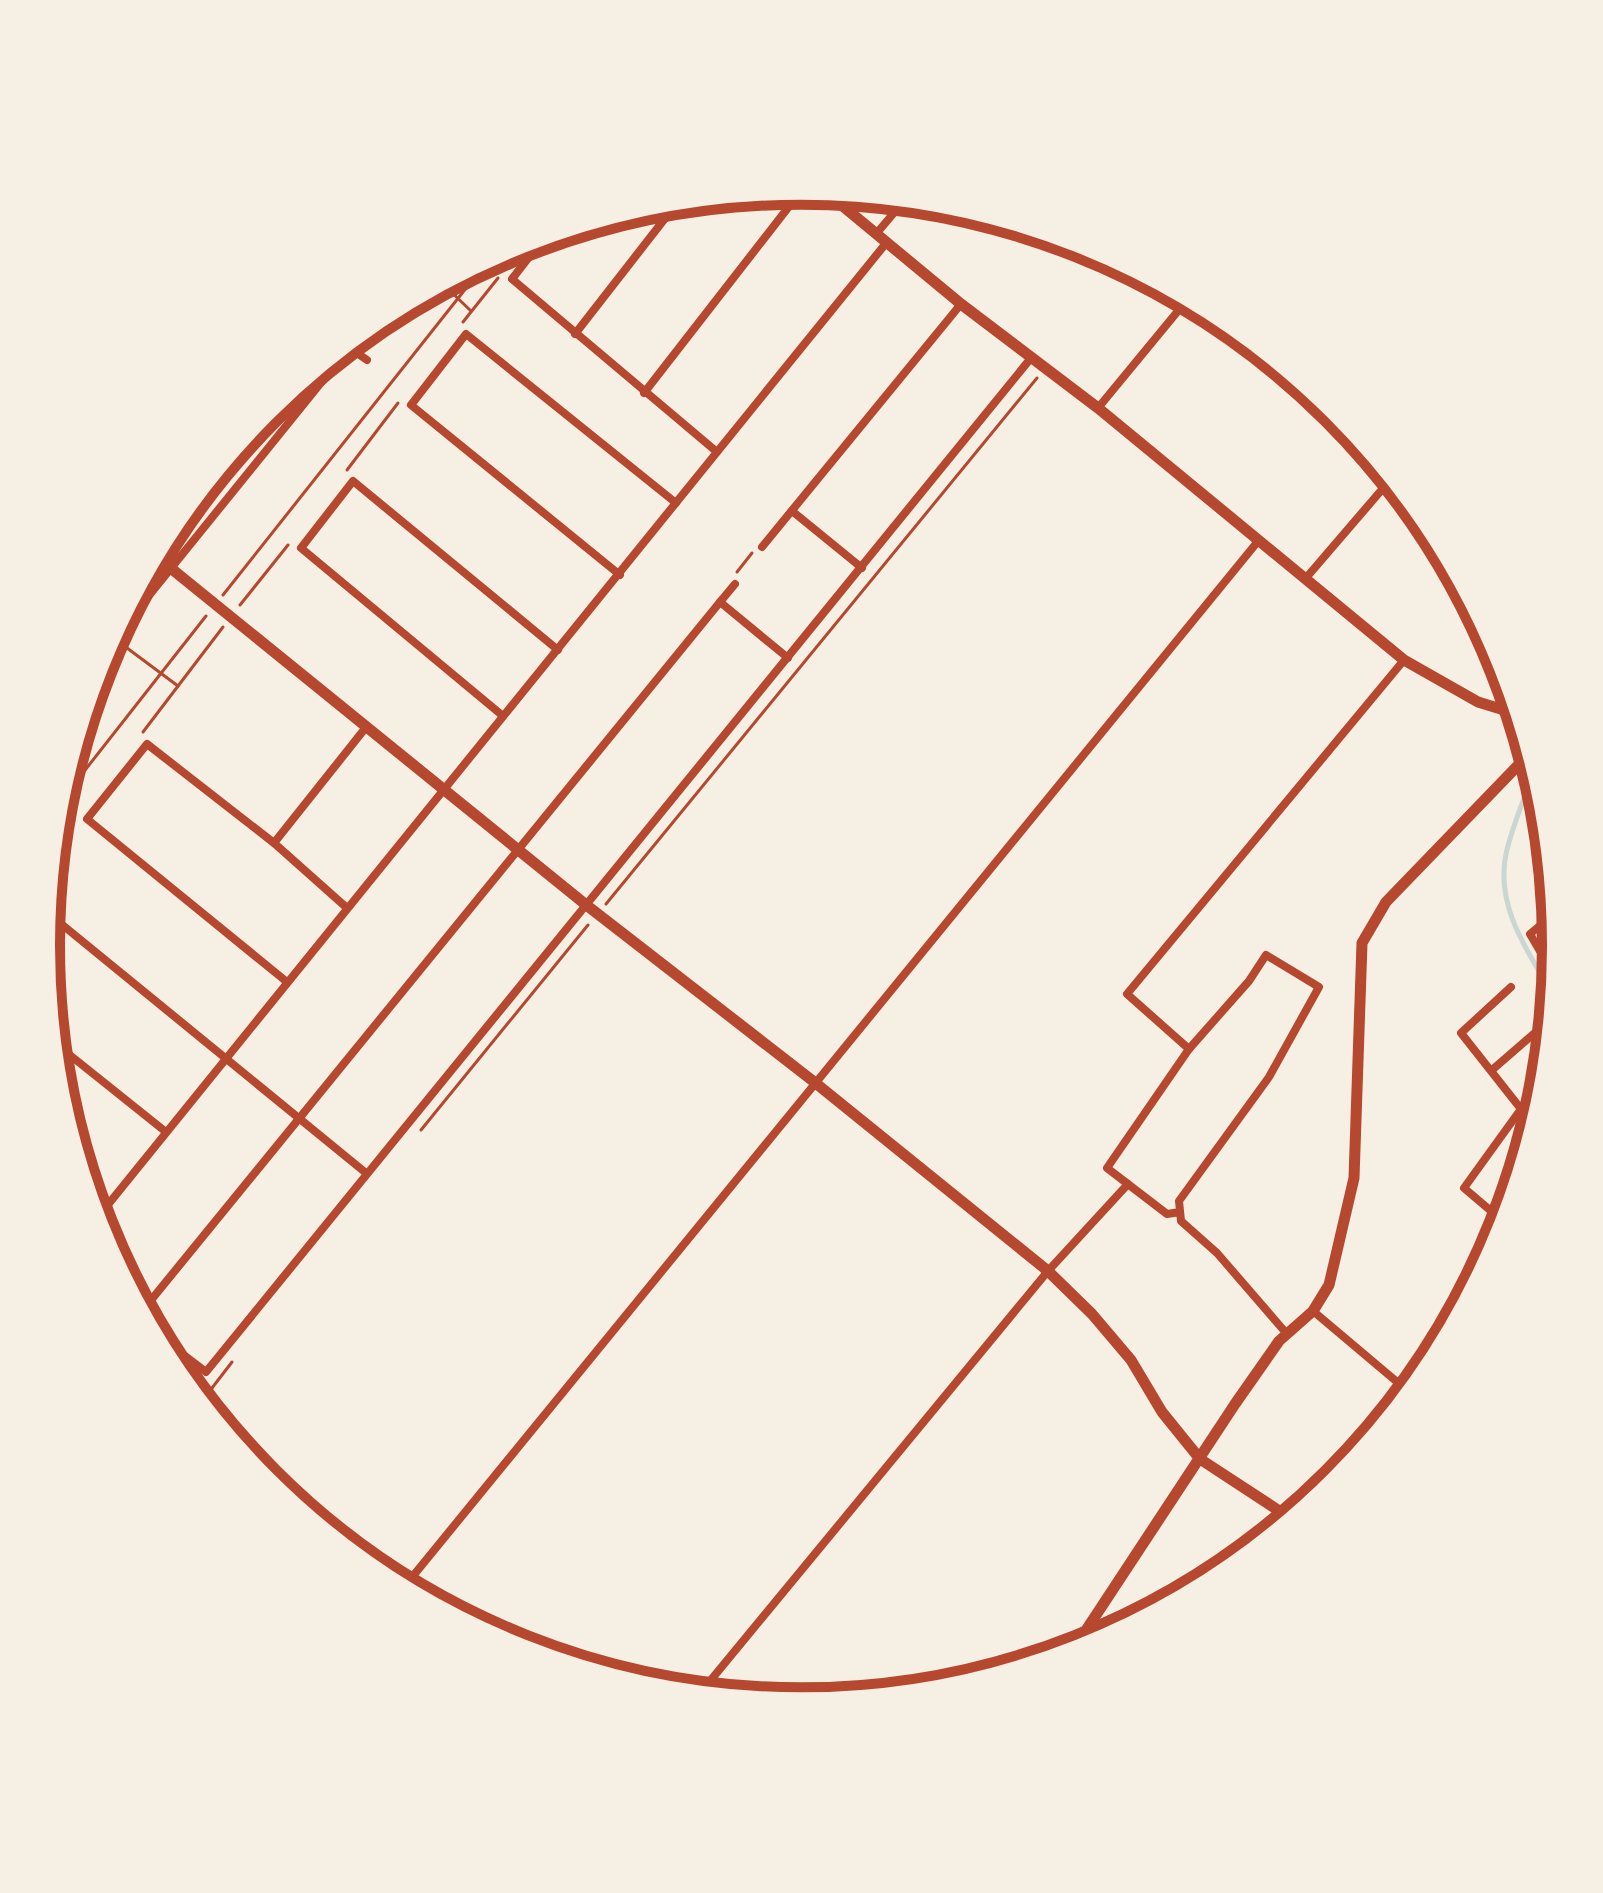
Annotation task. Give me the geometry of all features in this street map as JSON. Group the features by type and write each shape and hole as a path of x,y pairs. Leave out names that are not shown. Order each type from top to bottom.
{"street":[{"path":"644,393 790,206"},
{"path":"843,207 961,304 1098,408 1404,660 1478,702 1505,710"},
{"path":"876,234 896,211"},
{"path":"575,334 666,218"},
{"path":"107,1205 887,242"},
{"path":"529,257 512,279 717,452"},
{"path":"762,547 961,304"},
{"path":"1098,408 1180,309"},
{"path":"620,575 411,405 466,334 676,503"},
{"path":"357,353 367,360"},
{"path":"183,1354 206,1372 1031,358"},
{"path":"147,599 318,385"},
{"path":"503,716 301,548 353,481 558,650"},
{"path":"1306,578 1384,487"},
{"path":"792,511 862,568"},
{"path":"412,1577 813,1081 1259,540"},
{"path":"166,565 597,914 813,1081 1048,1271 1092,1314 1131,1360 1162,1412 1200,1459 1281,1512"},
{"path":"150,1301 735,584"},
{"path":"720,602 788,658"},
{"path":"1189,1049 1127,994 1404,660"},
{"path":"274,843 367,726"},
{"path":"287,982 87,819 147,744 274,843 347,908"},
{"path":"1085,1632 1235,1404 1287,1334 1313,1311 1329,1285 1354,1178 1362,943 1386,902 1520,763"},
{"path":"61,924 366,1173"},
{"path":"1542,924 1530,934 1543,956"},
{"path":"1180,1212 1167,1214 1107,1168 1189,1049 1249,981 1266,955 1319,987 1269,1077 1179,1201 1181,1221 1217,1253 1287,1334"},
{"path":"1493,1213 1464,1188 1521,1109 1461,1033 1511,987"},
{"path":"1492,1070 1538,1030"},
{"path":"68,1053 166,1132"},
{"path":"709,1682 1048,1271 1128,1184"},
{"path":"1313,1311 1400,1384"}],"path":[{"path":"80,776 392,377 471,283"},
{"path":"453,292 471,311"},
{"path":"419,1132 1045,368"},
{"path":"735,584 737,573 754,551 762,547"},
{"path":"124,646 178,686"},
{"path":"209,1392 232,1363"},
{"path":"206,1372 212,1388"}],"waterway":[{"path":"1527,791 1506,854 1505,892 1516,928 1542,976"}]}
